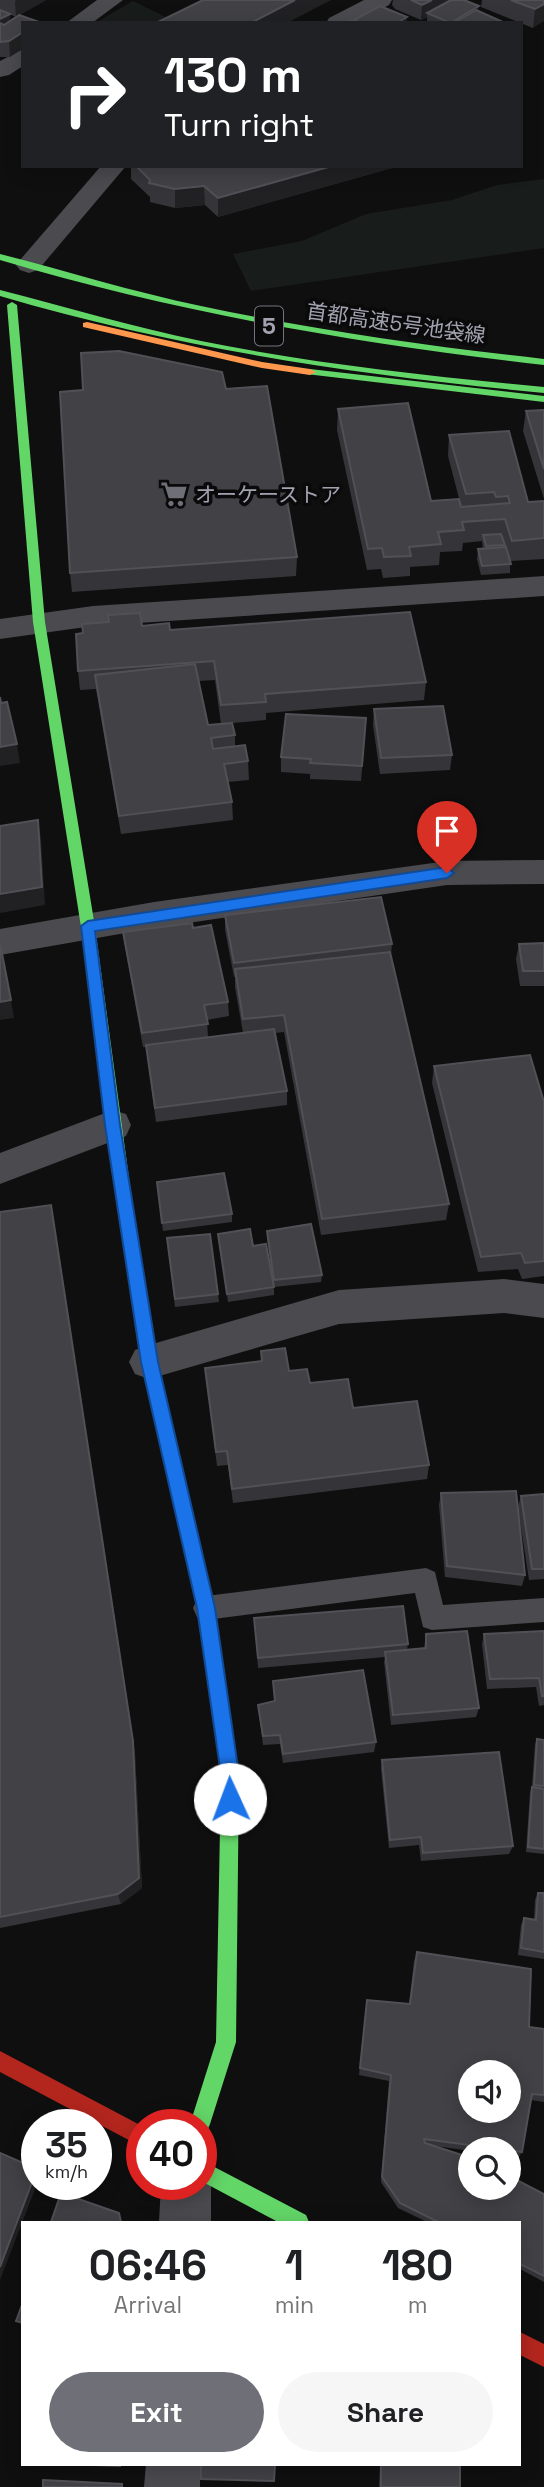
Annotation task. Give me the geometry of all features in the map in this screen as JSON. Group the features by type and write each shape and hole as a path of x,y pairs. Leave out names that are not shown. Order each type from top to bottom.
{"main road":[{"name":"首都高速5号池袋線","path":"0,255 63,279 148,302 237,321 344,339 544,362"},
{"name":"首都高速5号池袋線","path":"4,299 212,348 317,367 544,390"},
{"path":"205,2109 226,2042 230,1775 206,1608 149,1362 113,1125 88,926 39,622 4,299 149,341 262,365 384,382 544,399"},
{"path":"0,2061 126,2128"},
{"path":"217,2178 297,2221"},
{"path":"521,2344 544,2356"}],"street":[{"path":"80,21 112,0"},
{"path":"341,21 381,0"},
{"path":"0,70 21,57"},
{"path":"0,70 21,77"},
{"path":"29,265 112,168"},
{"path":"0,255 29,265 188,305 346,334 544,356"},
{"path":"0,629 93,616 544,586"},
{"path":"0,942 88,926 447,873 544,872"},
{"path":"0,1169 113,1125"},
{"path":"149,1362 339,1307 504,1296 544,1301"},
{"path":"184,2221 185,2200"},
{"path":"172,2487 173,2466"}],"lane":[{"path":"206,1608 426,1580 432,1618 544,1610"}],"shaded area":[{"path":"133,1 174,21 98,21"},
{"path":"544,179 544,248 251,291 233,254 302,241 366,214 452,200 497,185"}],"building":[{"path":"203,0 295,0 255,21 160,21"},
{"path":"411,0 432,0 422,5"},
{"path":"451,0 464,0 479,6 453,21 445,21 427,13"},
{"path":"511,0 544,0 544,4 535,9"},
{"path":"380,6 407,17 400,21 354,20"},
{"path":"0,10 10,14 0,19"},
{"path":"476,10 501,21 457,21"},
{"path":"19,15 36,21 21,21 21,33 9,41 0,42 0,23 4,25"},
{"path":"138,168 325,168 218,198 204,186 175,189 149,183 150,180"},
{"name":"オーケーストア","path":"119,351 222,372 226,389 267,386 297,557 70,573 60,392 83,390 81,353"},
{"path":"408,403 431,501 459,499 461,507 510,503 508,496 496,497 494,492 466,494 449,435 509,431 528,502 544,501 544,538 512,541 505,519 462,522 464,530 438,532 441,544 409,547 411,556 384,557 382,548 368,549 338,409"},
{"path":"544,410 544,469 526,411"},
{"path":"501,534 505,545 486,546 483,535"},
{"path":"506,547 511,564 482,566 478,549"},
{"path":"410,612 426,682 265,694 266,702 221,705 214,661 78,671 76,634 83,633 82,624 109,622 108,615 140,613 142,626 169,623 170,630"},
{"path":"195,664 208,725 232,723 235,735 211,738 213,749 245,745 248,761 224,764 232,802 119,816 95,675"},
{"path":"0,697 1,703 7,702 17,744 0,747"},
{"path":"443,706 452,755 381,758 374,709"},
{"path":"286,714 366,718 362,766 310,763 311,759 281,757"},
{"path":"38,820 42,887 0,894 0,826"},
{"path":"381,897 392,944 234,963 225,915"},
{"path":"192,923 193,928 211,925 228,1002 204,1005 208,1024 142,1033 123,932"},
{"path":"0,943 11,1000 0,1002"},
{"path":"544,943 544,971 523,971 519,944"},
{"path":"390,952 449,1204 322,1219 284,1015 243,1019 235,969"},
{"path":"274,1029 287,1091 155,1108 146,1045"},
{"path":"530,1055 544,1102 544,1261 525,1263 521,1253 481,1257 434,1066"},
{"path":"224,1173 232,1214 162,1223 157,1182"},
{"path":"51,1205 133,1741 139,1878 118,1894 0,1917 0,1212"},
{"path":"311,1224 322,1275 274,1280 267,1231"},
{"path":"250,1229 253,1246 266,1244 274,1287 227,1294 218,1234"},
{"path":"210,1234 218,1294 175,1299 167,1238"},
{"path":"285,1348 289,1371 307,1369 310,1383 348,1379 353,1408 417,1401 429,1465 232,1489 227,1451 216,1452 205,1368 262,1361 261,1351"},
{"path":"516,1491 525,1575 447,1566 441,1493"},
{"path":"544,1494 544,1569 532,1569 521,1496"},
{"path":"403,1606 408,1644 258,1658 254,1618"},
{"path":"467,1631 479,1708 393,1715 385,1652 426,1648 426,1634"},
{"path":"544,1631 544,1696 539,1678 490,1679 484,1634"},
{"path":"363,1670 376,1742 283,1754 280,1735 263,1736 258,1705 275,1701 273,1681"},
{"path":"537,1739 544,1740 544,1786 534,1785"},
{"path":"499,1752 513,1846 423,1853 421,1837 390,1840 382,1760"},
{"path":"532,1787 544,1789 544,1849 528,1847"},
{"path":"538,1893 544,1893 544,1952 521,1948 524,1918 536,1920"},
{"path":"417,1952 531,1969 529,2027 544,2029 544,2095 532,2094 522,2152 521,2137 458,2137 458,2144 424,2139 425,2143 458,2154 458,2200 521,2200 521,2182 544,2194 544,2276 521,2264 521,2221 436,2221 400,2203 382,2177 391,2075 360,2068 367,2000 410,2004"},
{"path":"0,2153 21,2162 21,2200 25,2200 0,2267"},
{"path":"59,2200 81,2200 119,2213 121,2221 51,2221"},
{"path":"21,2307 21,2322 16,2321"},
{"path":"201,2466 275,2466 274,2481 201,2479"},
{"path":"381,2466 460,2466 460,2487 381,2487"},
{"path":"43,2480 122,2484 122,2487 43,2487"}],"traffic: fast":[{"path":"0,257 134,294 269,323 406,345 544,362"},
{"path":"0,293 135,330 269,356 405,376 544,390"},
{"path":"12,305 39,622 88,927 123,1193"},
{"path":"310,372 544,399"},
{"path":"192,1547 206,1608 230,1775 226,2042 205,2109"},
{"path":"217,2178 297,2221"}],"traffic: slow":[{"path":"87,325 262,365 310,372"},
{"path":"123,1193 149,1362 192,1547"}],"traffic: jam":[{"path":"0,2061 126,2128"},
{"path":"521,2344 544,2356"}],"place":[{"name":"オーケーストア","path":"174,494"}],"route":[{"path":"230,1799 230,1775 206,1608 149,1362 113,1125 88,926 447,873"}]}
